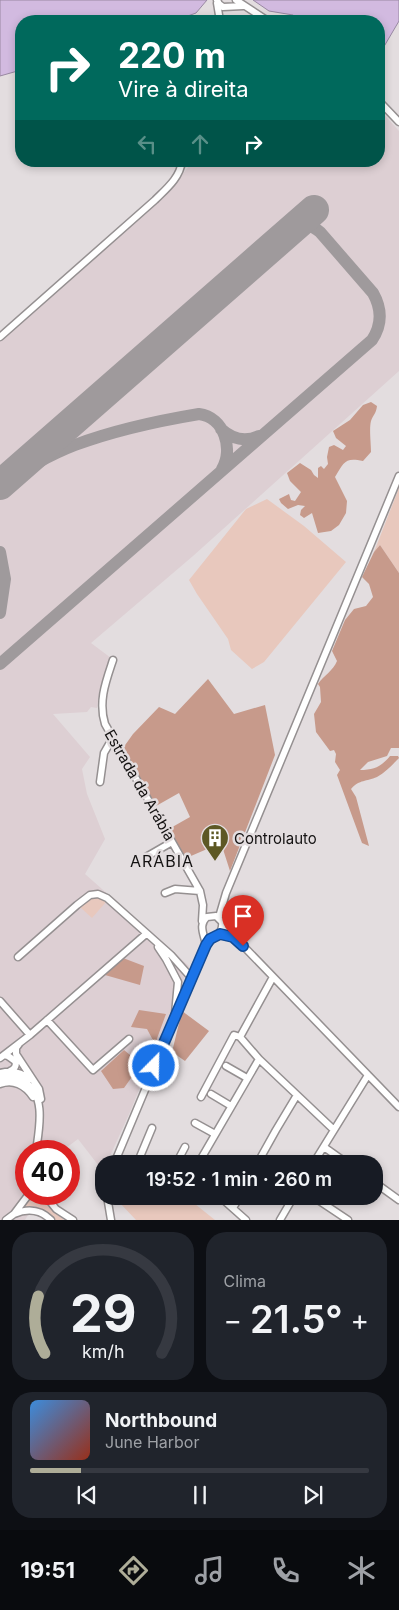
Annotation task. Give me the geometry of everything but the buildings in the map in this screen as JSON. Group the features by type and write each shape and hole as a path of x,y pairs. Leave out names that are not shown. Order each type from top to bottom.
{"street":[{"path":"217,1 221,6 232,3 244,6 258,15"},
{"path":"217,1 219,15"},
{"path":"222,15 232,3"},
{"path":"385,107 399,122"},
{"path":"0,337 155,200 176,178 181,167"},
{"path":"202,921 214,916 226,894 399,476"},
{"name":"Estrada da Arábia","path":"114,660 102,698 102,716 112,738 200,891 203,905"},
{"path":"100,782 104,753 112,738"},
{"path":"146,857 172,842"},
{"path":"165,894 169,890 175,889 200,891"},
{"path":"18,957 77,905 94,894 102,895 106,898 171,954 188,974 194,972"},
{"path":"203,905 399,1107"},
{"path":"203,905 202,927 206,945"},
{"path":"118,1155 206,945 210,939 218,935 223,925"},
{"path":"204,932 210,937 218,935 233,937"},
{"path":"148,936 166,958 177,978 178,986 174,1018"},
{"path":"2,1056 30,1035 148,936"},
{"path":"240,1037 273,977"},
{"path":"0,1001 30,1035"},
{"path":"47,1020 93,1070 129,1039"},
{"path":"201,1097 234,1036 240,1037 259,1059 334,1130"},
{"path":"19,1044 16,1048 16,1054 39,1090 42,1101 37,1140"},
{"path":"0,1073 14,1070 15,1066 15,1061 8,1056 2,1056"},
{"path":"203,1155 259,1059"},
{"path":"226,1066 247,1078"},
{"path":"10,1071 24,1075 35,1083"},
{"path":"319,1155 368,1075"},
{"path":"0,1079 12,1077 23,1081 31,1087 38,1102 39,1124"},
{"path":"0,1084 14,1082 29,1091 34,1100 39,1124"},
{"path":"211,1094 231,1106"},
{"path":"262,1155 297,1095"},
{"path":"195,1123 215,1134"},
{"path":"141,1155 152,1128"},
{"path":"180,1155 185,1146"},
{"path":"324,1147 335,1155"},
{"path":"383,1188 399,1200"},
{"path":"14,1214 21,1205"},
{"path":"53,1205 73,1220"},
{"path":"107,1220 108,1205"},
{"path":"108,1205 110,1220"},
{"path":"230,1205 246,1220"},
{"path":"280,1220 289,1205"},
{"path":"326,1205 348,1220"},
{"path":"6,1220 23,1210 33,1210 44,1214 52,1220"}],"shaded area":[{"path":"0,0 207,0 196,13 190,15 15,15 15,72 0,76"},
{"path":"253,0 399,0 399,21 385,45 385,15 293,15 269,11"},
{"path":"385,116 399,131 399,371 193,556 91,643 111,658 100,689 97,708 91,707 87,712 53,714 90,757 82,769 87,794 105,839 85,874 189,966 130,1112 110,1155 95,1155 95,1161 78,1139 15,1140 15,1205 44,1205 28,1215 25,1220 0,1220 0,339 148,212 188,167 385,167"},
{"path":"371,402 377,406 370,424 371,452 363,461 349,460 346,462 335,477 347,501 346,513 339,525 331,531 318,533 312,513 304,518 300,515 301,510 305,506 298,505 288,509 281,503 279,499 289,494 291,500 295,501 301,492 290,481 287,473 300,463 311,470 318,478 318,468 321,466 324,469 328,464 329,447 334,445 343,450 346,446 336,438 333,431 350,420 363,405"},
{"path":"399,488 399,573 380,545 374,552"},
{"path":"267,499 304,526 346,562 264,662 252,669 231,650 228,639 189,580 246,509"},
{"path":"380,545 399,573 399,748 391,748 387,756 368,762 360,770 377,767 390,756 398,756 399,758 380,775 360,782 351,789 356,797 369,846 362,843 337,775 340,770 335,762 336,754 334,750 330,751 316,732 314,714 321,702 318,684 337,661 332,651 345,620 354,609 366,606 373,597 369,584 362,577 374,552"},
{"path":"208,679 234,714 265,705 275,755 230,871 221,843 184,859 167,830 190,817 179,793 156,806 123,748 133,734 159,707 175,714"},
{"path":"95,896 106,902 92,918 80,907"},
{"path":"123,958 144,966 140,985 105,975"},
{"path":"139,1010 166,1014 155,1044 147,1029 131,1027"},
{"path":"182,1011 209,1031 185,1061 172,1052"},
{"path":"124,1050 141,1064 124,1088 113,1089 101,1071"},
{"path":"25,1205 47,1205 64,1220 55,1220 34,1206 24,1207"},
{"path":"122,1205 196,1205 215,1220 136,1220"}],"taxiway":[{"path":"0,664 372,340 378,329 380,317 373,293 320,232 308,226 294,228"},
{"path":"3,483 29,467 65,449 90,440 136,426 199,414 208,416 215,421 224,435 227,452 222,469"},
{"path":"221,429 239,439 259,436"},
{"path":"0,552 5,579 0,613"}],"runway":[{"path":"0,485 314,210"}],"place":[{"name":"Controlauto","path":"215,862"}],"district":[{"name":"ARÁBIA","path":"162,861"}],"route":[{"path":"154,1066 210,939 220,934 233,937 243,946"}]}
